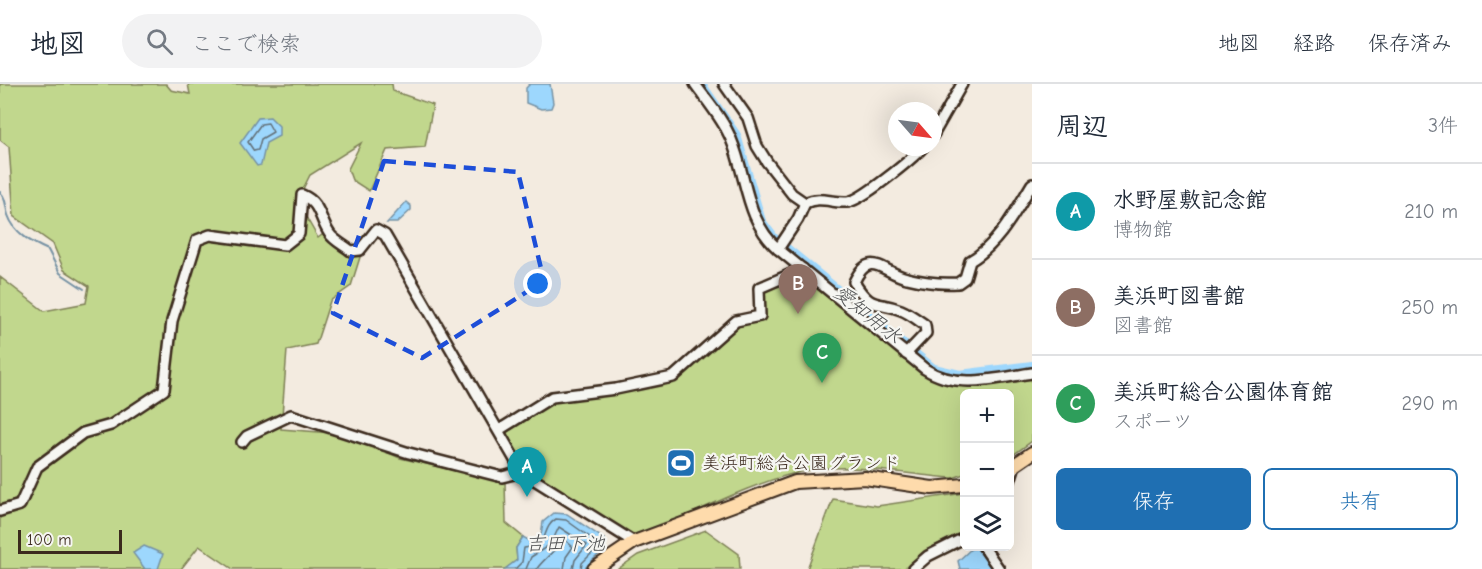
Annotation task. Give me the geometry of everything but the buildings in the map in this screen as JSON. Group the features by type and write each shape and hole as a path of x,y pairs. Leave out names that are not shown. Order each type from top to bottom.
{"main road":[{"path":"1014,465 1032,453"},
{"path":"594,569 634,542 795,482 865,478 932,488 960,485"}],"street":[{"path":"695,84 730,136 754,217 767,239 778,249 932,374 957,382 1032,373"},
{"path":"724,84 748,118 757,146 767,162 792,194 805,203 822,199 849,202 855,200 898,171 914,156"},
{"path":"942,119 962,84"},
{"path":"906,354 926,333 925,325 900,309 878,306 862,296 854,282 860,270 870,264 883,266 904,278 958,283 965,278 970,261 982,254 1004,230 1032,184"},
{"path":"0,511 21,505 37,467 82,433 111,425 164,390 172,321 197,240 210,235 285,245 299,234 302,195 311,199 322,214 329,234 351,251 360,250 376,230 385,235 522,472 634,542"},
{"path":"778,249 805,203"},
{"path":"499,430 552,397 616,389 674,377 736,321 760,316 759,288 803,269"},
{"path":"242,442 247,436 291,415 409,453 481,472 502,477 522,472"},
{"path":"913,569 928,556 960,540"},
{"path":"986,551 999,569"}],"highlighted area":[{"path":"384,161 518,172 544,281 422,358 333,313"}],"green space":[{"path":"0,84 166,84 171,90 190,94 188,84 392,84 393,91 433,105 425,147 387,150 369,191 352,180 348,169 361,143 310,175 297,201 318,238 326,232 361,254 351,286 330,301 316,344 287,350 281,429 345,434 400,458 505,482 506,523 523,537 516,548 517,560 505,569 233,569 199,546 181,569 0,569 0,277 44,311 86,303 89,286 64,270 53,244 14,216 9,147 0,140"},
{"path":"803,273 923,372 936,378 950,382 976,384 1032,378 1032,441 1014,454 1014,389 960,389 960,475 953,478 846,468 828,468 790,474 723,499 636,539 526,471 503,433 550,403 618,393 676,380 738,323 764,319 762,290"},
{"path":"960,494 960,533 924,551 904,569 807,569 833,499 877,506"},
{"path":"706,530 739,554 740,569 618,569 638,555"}],"water":[{"path":"530,84 550,84 553,103 551,108 541,109 526,103 526,88"},
{"path":"270,117 279,126 279,136 266,143 261,165 257,166 240,143 258,118"},
{"path":"406,202 411,206 411,210 397,223 387,223"},
{"name":"吉田下池","path":"554,513 567,514 604,539 605,548 584,569 505,569 517,560 516,548 523,537 532,542 541,535 543,522"},
{"path":"144,546 163,554 158,569 145,569 133,553"},
{"path":"969,551 980,551 994,569 960,569 958,561"}],"waterway":[{"name":"愛知用水","path":"702,84 737,135 762,221 774,237 934,368 960,374 1032,365"},
{"path":"0,192 4,197 8,215 19,232 30,241 48,250 60,273 84,289"}],"place":[{"name":"美浜町図書館","path":"798,314"},
{"name":"美浜町総合公園体育館","path":"822,383"},
{"name":"美浜町総合公園グランド","path":"681,463"},
{"name":"水野屋敷記念館","path":"527,497"}]}
